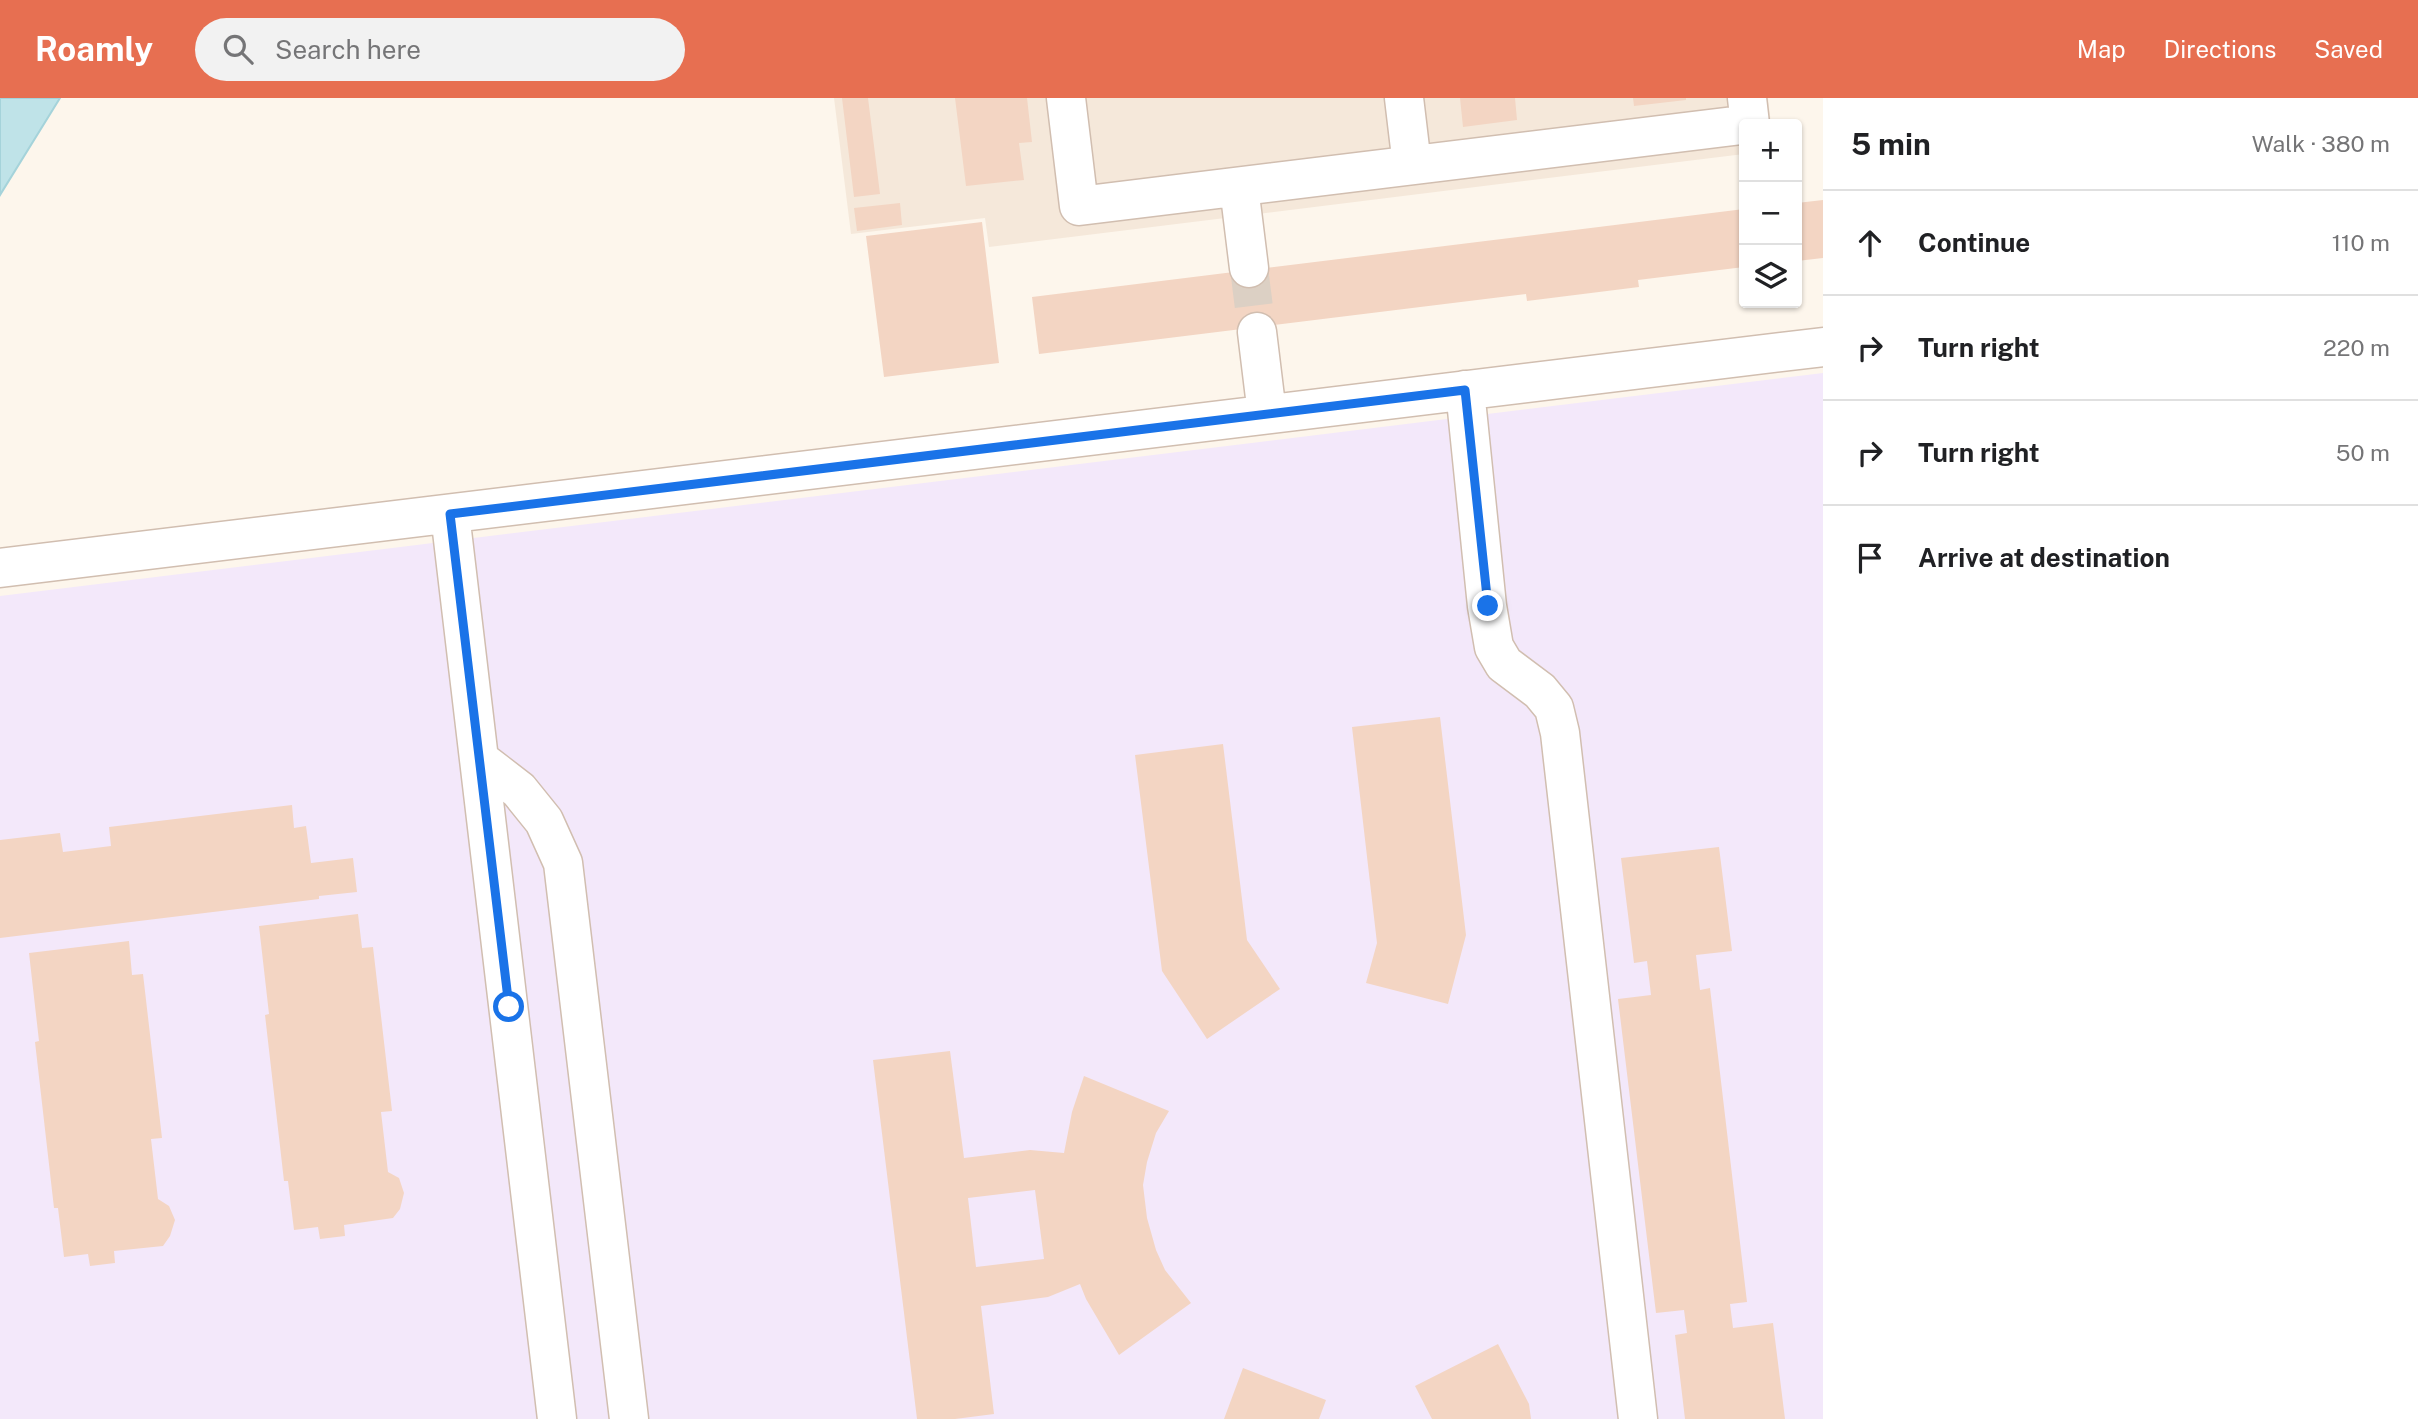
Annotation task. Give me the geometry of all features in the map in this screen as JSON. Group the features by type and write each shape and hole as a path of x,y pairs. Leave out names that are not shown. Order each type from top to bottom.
{"street":[{"path":"1066,98 1079,206 1750,124 1747,98"},
{"path":"1404,98 1412,165"},
{"path":"1239,187 1249,268"},
{"path":"1257,332 1267,414"},
{"path":"0,568 1823,347"},
{"path":"1465,390 1494,647 1504,664 1539,691 1554,708 1560,733 1638,1419"},
{"path":"450,514 557,1419"},
{"path":"480,760 519,790 544,821 563,863 629,1419"}],"shaded area":[{"path":"834,98 1768,98 1770,119 1739,119 1739,155 989,247 985,218 851,234"},
{"path":"1823,373 1823,1419 0,1419 0,596"}],"water":[{"path":"0,98 60,98 0,195"}],"building":[{"path":"842,98 868,98 880,194 854,197"},
{"path":"955,98 1027,98 1032,142 1019,143 1024,180 966,186"},
{"path":"1460,98 1515,98 1517,120 1463,127"},
{"path":"1633,98 1686,98 1686,100 1634,106"},
{"path":"1823,200 1823,258 1802,260 1802,202"},
{"path":"900,203 902,225 857,231 854,208"},
{"path":"1739,210 1739,268 1638,280 1639,287 1527,301 1526,294 1039,354 1032,297"},
{"path":"982,222 999,363 884,377 866,236"},
{"path":"1440,717 1466,935 1448,1004 1366,983 1377,943 1352,727"},
{"path":"1223,744 1247,940 1280,989 1207,1039 1162,971 1135,755"},
{"path":"292,805 294,828 306,826 311,863 353,858 357,892 0,938 0,840 60,833 63,852 111,846 109,827"},
{"path":"1719,847 1732,951 1696,955 1700,990 1710,988 1747,1302 1730,1304 1733,1328 1773,1323 1785,1419 1685,1419 1675,1335 1687,1333 1684,1310 1656,1313 1618,999 1651,995 1647,961 1634,963 1621,858"},
{"path":"358,914 362,948 373,947 392,1111 381,1112 388,1172 399,1178 404,1193 400,1209 393,1218 344,1225 345,1236 320,1239 318,1227 294,1230 288,1181 284,1181 265,1015 269,1014 259,926"},
{"path":"129,941 132,975 143,974 162,1138 151,1139 158,1199 169,1206 175,1220 170,1236 163,1246 114,1251 115,1263 90,1266 88,1254 64,1257 58,1208 54,1208 35,1042 39,1041 29,953"},
{"path":"950,1051 964,1158 1030,1150 1064,1153 1072,1112 1084,1076 1169,1111 1156,1133 1143,1185 1147,1218 1156,1250 1165,1270 1191,1303 1119,1355 1080,1284 1048,1297 981,1306 994,1414 955,1419 917,1419 873,1060","holes":["1035,1190 1044,1259 976,1267 968,1198"]},
{"path":"1498,1344 1529,1404 1531,1419 1432,1419 1415,1386"},
{"path":"1243,1368 1326,1400 1319,1419 1224,1419"}],"tunnel":[{"path":"1249,268 1257,332"}],"route":[{"path":"509,1007 450,514 1465,390 1488,606"}]}
